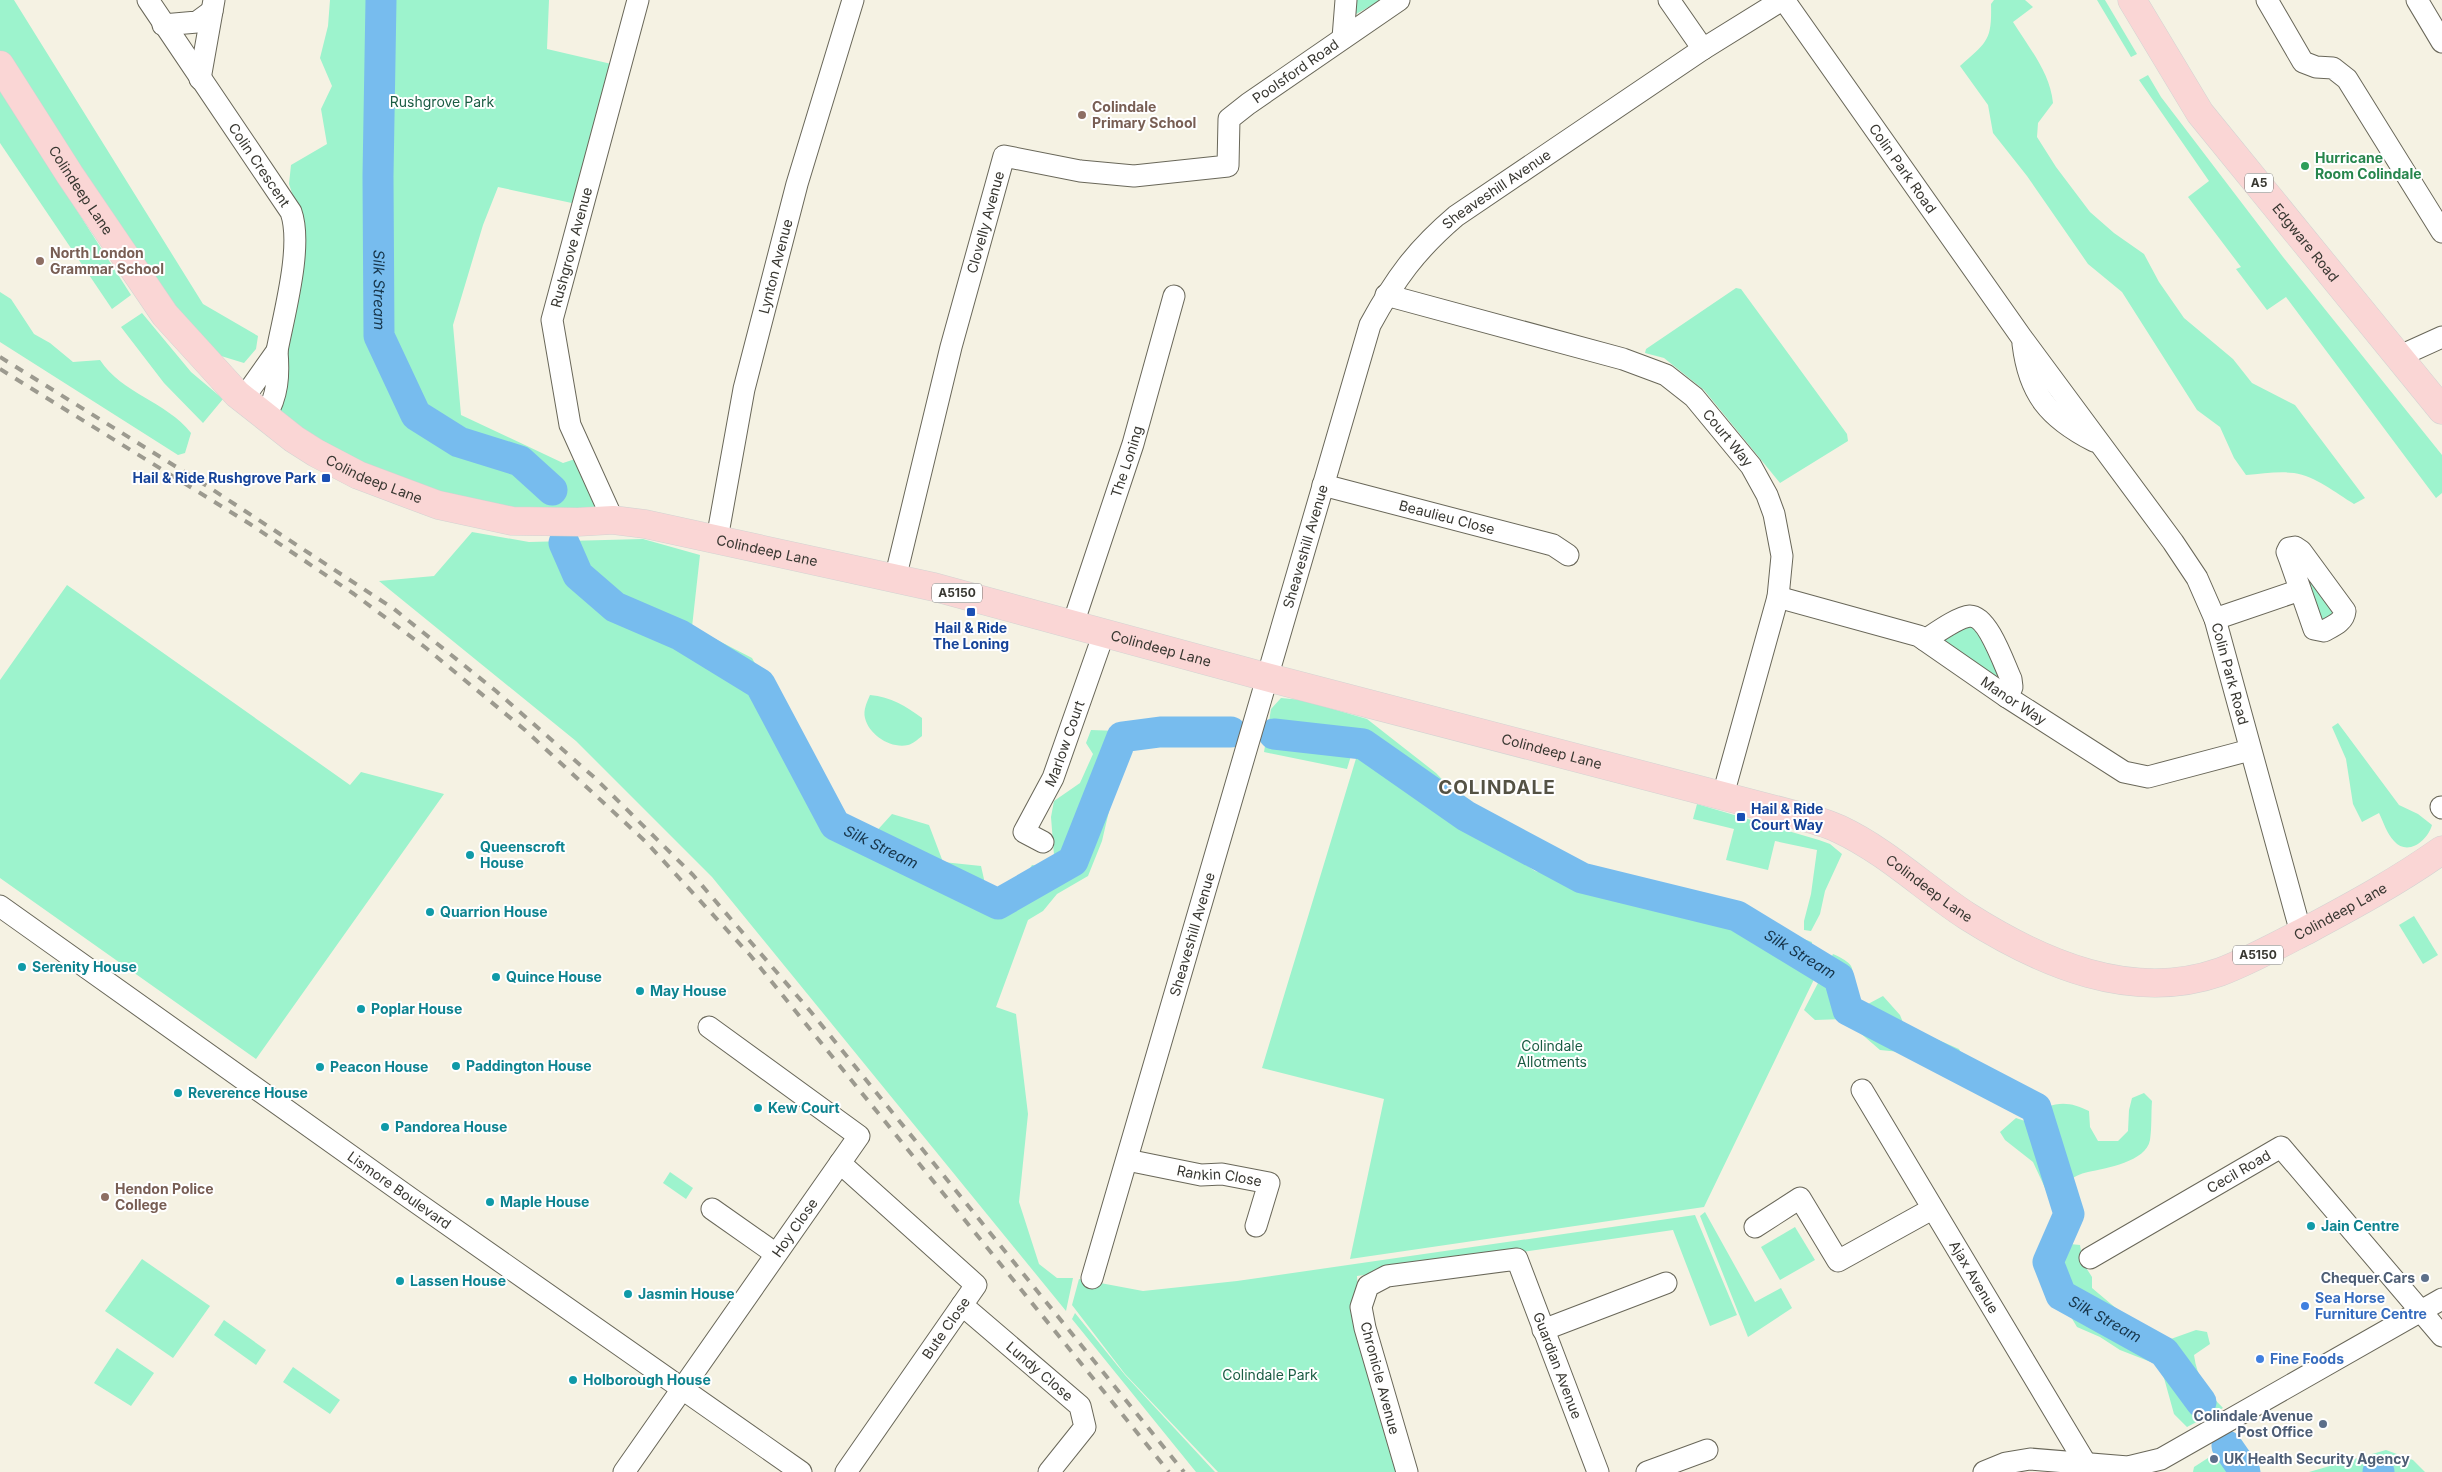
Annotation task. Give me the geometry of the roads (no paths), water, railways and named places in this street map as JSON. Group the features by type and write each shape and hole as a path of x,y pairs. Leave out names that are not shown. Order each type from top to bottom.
{"main road":[{"name":"Edgware Road","path":"2132,0 2200,113 2400,356"},
{"name":"Colindeep Lane","path":"0,64 150,295 205,361 243,399 316,453 350,471 438,505 512,521 578,522 612,520 717,539 934,587 1268,677 1792,814 1840,830 1886,858 1991,931 2054,962 2093,976 2152,984 2196,978 2219,972 2253,958 2360,902 2442,850"},
{"name":"A5","path":"2400,356 2442,410"}],"street":[{"name":"Colin Crescent","path":"148,0 290,212 295,224 295,245 277,351 279,373 271,407 265,417"},
{"name":"Rushgrove Avenue","path":"612,520 570,425 552,320 638,0"},
{"name":"Lynton Avenue","path":"717,539 744,389 797,184 853,0"},
{"name":"Poolsford Road","path":"1343,38 1346,0"},
{"name":"Poolsford Road","path":"1248,104 1399,0"},
{"path":"1669,0 1703,49"},
{"name":"Sheaveshill Avenue","path":"1092,1278 1370,325 1386,295 1428,240 1456,216 1703,49 1783,0"},
{"name":"Colin Park Road","path":"1783,0 2022,338 2173,542 2196,578 2215,619 2301,933"},
{"path":"2267,0 2303,62 2316,67 2333,68 2347,79 2442,232"},
{"path":"2417,0 2442,42"},
{"path":"163,25 197,22 213,6"},
{"path":"200,80 213,6"},
{"name":"Clovelly Avenue","path":"895,579 951,346 1004,156 1080,171 1134,176 1228,166 1229,119 1248,104"},
{"name":"Court Way","path":"1386,295 1623,359 1666,375 1687,390 1750,466 1767,495 1779,530 1782,556 1778,597 1722,795"},
{"name":"The Loning","path":"1073,624 1134,444 1174,296"},
{"path":"2400,356 2442,337"},
{"name":"Colin Crescent","path":"243,399 277,351"},
{"name":"Beaulieu Close","path":"1323,486 1553,545 1568,555"},
{"path":"2215,619 2300,590"},
{"name":"Manor Way","path":"1778,597 1925,640 2007,697 2124,772 2135,776 2148,777 2250,750"},
{"path":"1925,640 1962,619 1970,616 1980,619 1987,626 2011,679 2012,687 2007,697"},
{"name":"Marlow Court","path":"1043,842 1024,832 1053,778 1104,633"},
{"name":"Lismore Boulevard","path":"0,906 801,1472"},
{"name":"Hoy Close","path":"624,1472 859,1136 709,1027"},
{"name":"Ajax Avenue","path":"1862,1090 2086,1464"},
{"name":"Cecil Road","path":"2090,1258 2281,1147 2420,1311"},
{"name":"Rankin Close","path":"1127,1160 1201,1175 1222,1174 1269,1183 1256,1226"},
{"name":"Bute Close","path":"840,1163 976,1285 846,1472"},
{"path":"1755,1227 1800,1198 1838,1262 1932,1209"},
{"path":"712,1209 776,1254"},
{"name":"Guardian Avenue","path":"1517,1259 1598,1472"},
{"name":"Chronicle Avenue","path":"1406,1472 1365,1328 1361,1307 1368,1286 1387,1276 1517,1259"},
{"path":"1543,1330 1666,1283"},
{"path":"1984,1472 2006,1463 2030,1459 2128,1467 2161,1459 2442,1299"},
{"name":"Lundy Close","path":"962,1305 1080,1406 1085,1427 1051,1471"},
{"path":"2420,1311 2442,1336"},
{"path":"1647,1472 1708,1450"}],"waterway":[{"name":"Silk Stream","path":"381,0 378,176 379,336 416,415 459,442 520,461 552,490"},
{"name":"Silk Stream","path":"564,543 578,575 615,607 680,635 760,684 835,825 998,904 1073,861 1122,737 1160,732 1231,732"},
{"name":"Silk Stream","path":"1274,734 1363,744 1466,816 1582,878 1737,916 1839,978 1848,1010 2036,1108 2069,1214 2048,1262 2061,1295 2164,1352 2201,1402"},
{"name":"Silk Stream","path":"2227,1446 2245,1472"}],"railway":[{"path":"0,357 207,486 394,609 496,691 595,778 693,875 811,1012 1184,1472"},
{"path":"0,369 250,524 354,594 426,648 525,730 646,842 750,955 1169,1472"}],"place":[{"name":"Colindale Primary School","path":"1082,115"},
{"name":"Hurricane Room Colindale","path":"2305,166"},
{"name":"North London Grammar School","path":"40,261"},
{"name":"Hail & Ride Rushgrove Park","path":"326,478"},
{"name":"Hail & Ride The Loning","path":"971,612"},
{"name":"Hail & Ride Court Way","path":"1741,817"},
{"name":"Queenscroft House","path":"470,855"},
{"name":"Quarrion House","path":"430,912"},
{"name":"Serenity House","path":"22,967"},
{"name":"Quince House","path":"496,977"},
{"name":"May House","path":"640,991"},
{"name":"Poplar House","path":"361,1009"},
{"name":"Paddington House","path":"456,1066"},
{"name":"Peacon House","path":"320,1067"},
{"name":"Reverence House","path":"178,1093"},
{"name":"Kew Court","path":"758,1108"},
{"name":"Pandorea House","path":"385,1127"},
{"name":"Hendon Police College","path":"105,1197"},
{"name":"Maple House","path":"490,1202"},
{"name":"Jain Centre","path":"2311,1226"},
{"name":"Chequer Cars","path":"2425,1278"},
{"name":"Lassen House","path":"400,1281"},
{"name":"Jasmin House","path":"628,1294"},
{"name":"Sea Horse Furniture Centre","path":"2305,1306"},
{"name":"Fine Foods","path":"2260,1359"},
{"name":"Holborough House","path":"573,1380"},
{"name":"Colindale Avenue Post Office","path":"2323,1424"},
{"name":"UK Health Security Agency","path":"2214,1459"}],"district":[{"name":"COLINDALE","path":"1497,787"}],"park label":[{"name":"Rushgrove Park","path":"442,102"},
{"name":"Colindale Allotments","path":"1552,1054"},
{"name":"Colindale Park","path":"1270,1375"}]}
